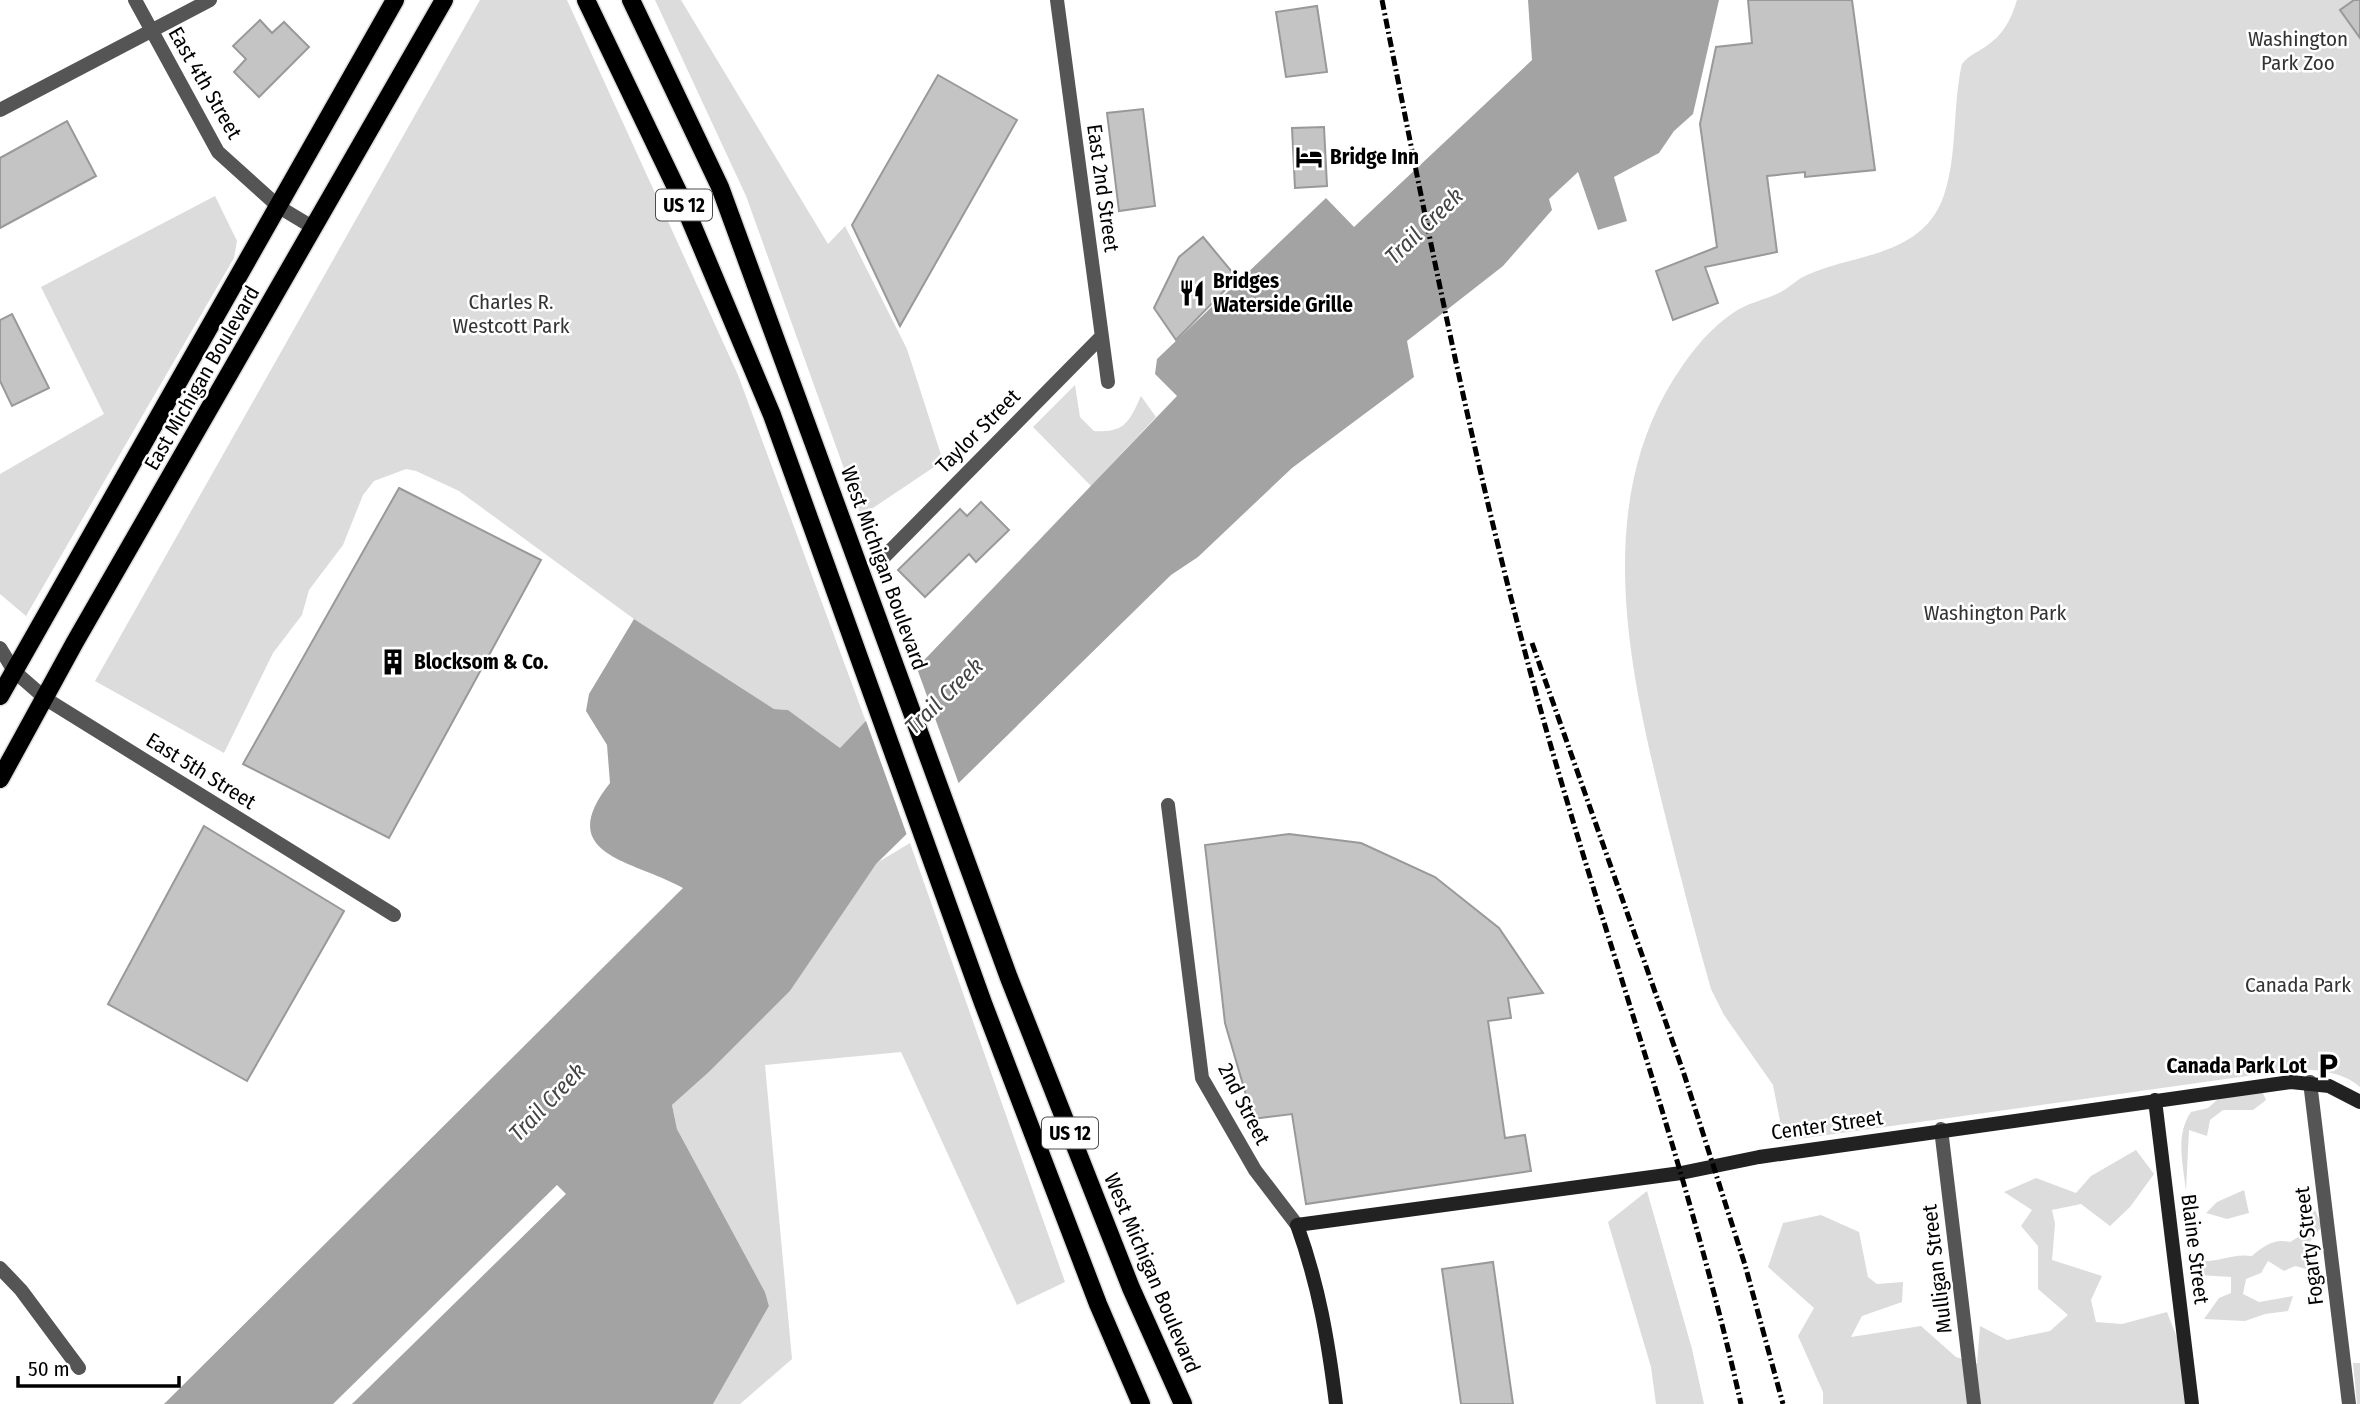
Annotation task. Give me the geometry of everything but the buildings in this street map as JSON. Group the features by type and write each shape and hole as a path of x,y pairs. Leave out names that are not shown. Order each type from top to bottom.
{"main road":[{"name":"East Michigan Boulevard","path":"0,696 394,0"},
{"name":"East Michigan Boulevard","path":"0,779 75,642 444,0"},
{"name":"US 12","path":"586,0 681,198 772,415 983,1003 1098,1304 1141,1404"},
{"name":"West Michigan Boulevard","path":"631,0 720,187 1009,978 1131,1289 1183,1404"}],"street":[{"name":"East 4th Street","path":"135,0 218,152 279,207 314,228"},
{"path":"0,110 210,0"},
{"name":"East 2nd Street","path":"1057,0 1108,382"},
{"name":"Taylor Street","path":"885,556 1102,336"},
{"name":"East 5th Street","path":"0,648 14,671 46,699 394,915"},
{"name":"2nd Street","path":"1168,805 1202,1078 1255,1170 1297,1225 1315,1276 1324,1314 1336,1404"},
{"name":"Center Street","path":"1297,1225 1681,1173 1759,1157 1941,1129 2291,1082 2329,1086 2351,1094 2360,1102"},
{"name":"Fogarty Street","path":"2310,1082 2348,1404"},
{"name":"Blaine Street","path":"2155,1100 2192,1404"},
{"name":"Mulligan Street","path":"1941,1129 1974,1404"},
{"path":"0,1268 21,1290 79,1368"}],"green space":[{"name":"Charles R. Westcott Park","path":"480,0 567,0 738,375 866,722 840,748 788,710 774,709 634,619 459,491 406,469 374,481 363,495 343,545 309,590 302,615 273,653 224,753 95,681"},
{"path":"655,0 681,0 828,244 845,226 907,349 943,461 861,516 746,196"},
{"name":"Washington Park","path":"2017,0 2360,0 2360,1087 2339,1075 2297,1069 1784,1141 1773,1085 1724,1015 1711,989 1654,770 1632,661 1626,605 1625,550 1631,495 1644,442 1666,392 1687,359 1713,329 1738,310 1779,293 1807,275 1904,242 1921,231 1934,215 1944,195 1951,163 1962,64 2001,32"},
{"path":"215,196 237,241 234,258 26,616 0,594 0,474 104,414 41,287"},
{"path":"1075,385 1080,417 1094,431 1113,430 1125,424 1141,396 1156,417 1091,486 1033,427"},
{"path":"910,843 1065,1282 1017,1305 901,1052 765,1065 792,1359 740,1404 713,1404 769,1306 765,1292 677,1129 672,1105 790,991 875,864"},
{"path":"2262,1091 2266,1100 2253,1110 2223,1110 2210,1120 2207,1136 2189,1130 2186,1191 2182,1140 2183,1130 2191,1112 2208,1108 2218,1099"},
{"path":"2136,1150 2154,1174 2130,1207 2110,1226 2081,1204 2052,1210 2055,1224 2052,1260 2102,1276 2091,1300 2096,1322 2122,1324 2167,1312 2198,1392 2194,1404 1823,1404 1823,1392 1798,1336 1814,1308 1768,1267 1783,1223 1821,1215 1859,1232 1868,1277 1877,1284 1903,1282 1902,1302 1862,1316 1851,1337 1921,1326 1956,1357 1977,1364 1980,1326 2007,1340 2050,1331 2068,1315 2038,1289 2038,1246 2021,1226 2032,1210 2004,1192 2036,1178 2076,1193 2091,1176"},
{"path":"2244,1190 2249,1213 2227,1219 2206,1213 2217,1202"},
{"path":"1647,1191 1692,1349 1704,1404 1656,1404 1651,1367 1608,1222"},
{"path":"2315,1210 2322,1226 2309,1243 2318,1254 2314,1271 2295,1266 2284,1271 2268,1261 2261,1273 2246,1279 2243,1294 2259,1302 2293,1296 2288,1311 2265,1314 2245,1321 2204,1319 2219,1298 2231,1293 2231,1277 2199,1275 2201,1261 2252,1256 2270,1244 2290,1242 2308,1231 2307,1221"},
{"path":"2353,1363 2360,1363 2360,1404 2357,1404"}],"water":[{"name":"Trail Creek","path":"1528,0 1719,0 1693,114 1674,131 1659,153 1614,177 1627,221 1598,230 1578,172 1549,199 1552,210 1503,266 1407,341 1414,377 1292,468 1198,557 1171,575 876,864 790,991 672,1105 677,1129 765,1292 769,1306 713,1404 352,1404 566,1194 557,1185 333,1404 164,1404 683,888 606,852 595,841 590,826 594,807 610,783 607,745 586,711 589,694 634,619 774,709 788,710 840,748 1177,396 1155,374 1157,359 1326,198 1354,227 1532,60"}],"pier":[{"path":"915,663 960,787 908,838 865,718"}],"railway":[{"path":"1382,0 1454,354 1516,617 1564,792 1671,1140 1720,1315 1741,1404"},
{"path":"1532,643 1684,1074 1745,1265 1783,1404"}],"place":[{"name":"Bridge Inn","path":"1309,157"},
{"name":"Bridges Waterside Grille","path":"1192,293"},
{"name":"Blocksom & Co.","path":"393,662"},
{"name":"Canada Park Lot","path":"2328,1066"}],"park label":[{"name":"Washington Park Zoo","path":"2298,51"},
{"name":"Canada Park","path":"2298,985"}]}
